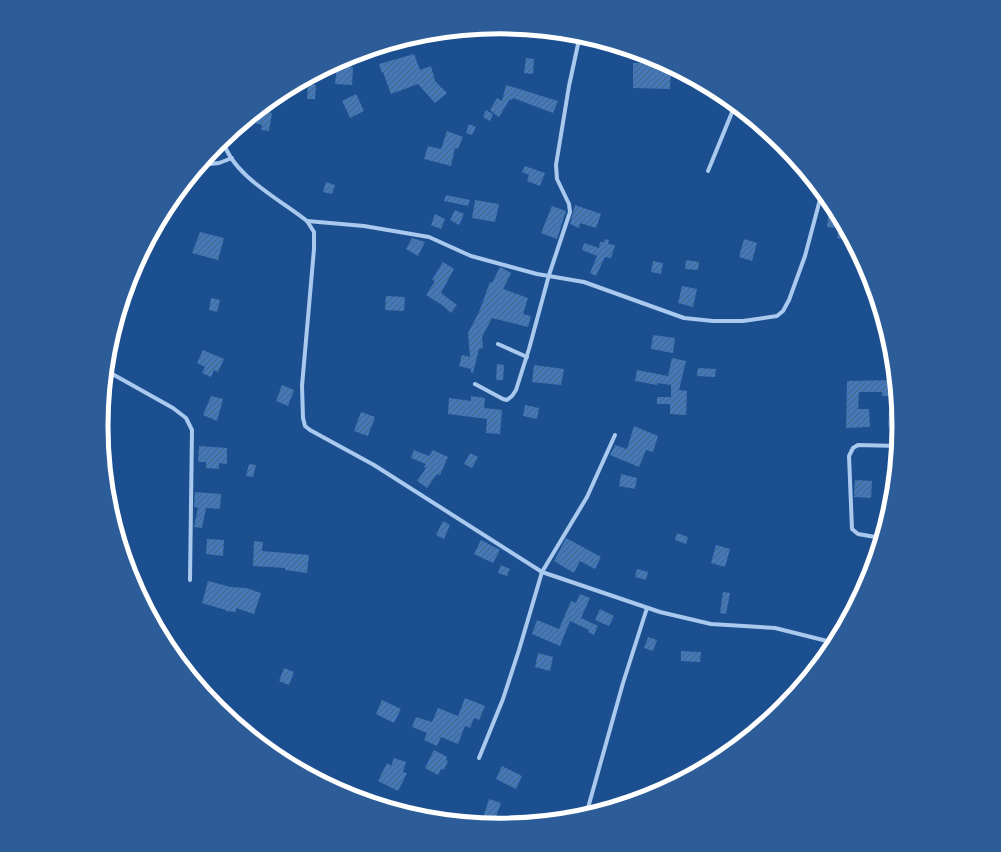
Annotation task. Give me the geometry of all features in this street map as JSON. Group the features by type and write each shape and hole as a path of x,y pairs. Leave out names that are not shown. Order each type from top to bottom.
{"street":[{"path":"475,384 507,400 515,392 527,357 549,275 570,212 570,208 557,179 556,166 568,93 578,42"},
{"path":"708,170 733,111"},
{"path":"225,147 245,175 307,221 314,232 314,249 302,386 302,408 305,426 374,465 542,572 647,608 711,624 775,628 828,641"},
{"path":"209,165 232,158"},
{"path":"307,221 364,226 429,237 471,256 584,282 684,318 713,321 743,321 777,316 784,311 805,256 820,200"},
{"path":"498,344 527,357"},
{"path":"112,374 173,408 186,418 192,430 190,580"},
{"path":"479,758 515,664 542,572 587,497 615,435"},
{"path":"876,537 858,534 852,529 850,456 853,448 858,445 892,446"},
{"path":"588,808 623,683 647,608"}],"building":[{"path":"414,54 420,70 431,66 435,81 447,93 435,103 418,84 391,94 383,72 382,73 379,64"},
{"path":"526,58 534,59 533,74 524,73"},
{"path":"633,63 648,63 671,73 670,89 633,88"},
{"path":"344,66 353,67 352,85 335,84 337,70"},
{"path":"308,85 316,85 315,99 307,99"},
{"path":"506,85 558,101 553,113 513,98 512,100 510,99 499,117 497,116 490,110 497,98 502,101"},
{"path":"356,94 364,111 350,118 342,101"},
{"path":"486,110 493,114 490,121 483,117"},
{"path":"267,112 272,113 269,131 261,130 262,125 255,123 256,120"},
{"path":"469,124 476,127 472,135 466,133"},
{"path":"447,131 463,137 458,149 455,148 451,166 424,159 428,146 441,149"},
{"path":"525,166 545,173 540,186 527,181 529,175 522,172"},
{"path":"326,182 335,185 332,194 323,192"},
{"path":"446,195 470,200 468,206 444,201"},
{"path":"475,200 499,204 495,222 472,218"},
{"path":"575,205 601,214 596,228 580,223 579,228 570,224"},
{"path":"552,206 566,211 557,239 541,233"},
{"path":"455,210 464,214 459,225 450,220"},
{"path":"829,212 839,228 827,227"},
{"path":"435,214 445,219 441,229 431,225"},
{"path":"839,228 845,240 837,238"},
{"path":"200,232 224,238 218,260 192,253"},
{"path":"412,238 425,242 418,256 406,249"},
{"path":"605,239 609,240 608,244 615,245 611,258 605,257 596,276 590,273 597,256 582,250 584,243 599,248 600,242 604,242"},
{"path":"744,239 757,243 752,261 739,257"},
{"path":"686,260 699,262 698,270 685,269"},
{"path":"653,261 663,263 661,274 651,272"},
{"path":"443,262 454,269 441,293 457,305 451,313 442,305 426,295 435,281 432,280"},
{"path":"500,267 511,273 503,289 528,298 523,314 531,316 528,327 492,318 482,337 483,348 479,349 473,373 471,372 471,369 459,366 462,355 470,357 468,333 479,312 490,282 492,283"},
{"path":"682,286 697,289 693,307 678,303"},
{"path":"386,296 405,297 404,311 385,310"},
{"path":"211,298 220,300 217,312 209,310"},
{"path":"653,335 675,338 673,353 651,349"},
{"path":"203,350 224,359 218,372 214,370 211,377 202,373 205,367 197,363"},
{"path":"672,358 686,361 679,390 687,391 686,415 670,414 670,404 657,404 657,397 671,397 671,385 657,383 657,385 635,381 637,370 668,376"},
{"path":"497,364 504,365 503,380 496,380"},
{"path":"534,365 564,369 561,385 532,382"},
{"path":"698,368 716,369 715,377 697,376"},
{"path":"890,380 892,396 882,396 882,392 859,392 858,409 869,409 870,427 846,428 847,381"},
{"path":"282,385 294,390 288,406 276,401"},
{"path":"211,396 223,399 217,421 203,415"},
{"path":"471,396 485,398 484,408 502,410 500,434 486,433 487,419 448,414 449,398 471,401"},
{"path":"525,405 539,408 537,419 523,416"},
{"path":"889,411 892,411 892,427 888,427"},
{"path":"361,412 375,417 368,436 354,431"},
{"path":"634,426 658,436 653,452 646,450 639,467 610,455 615,445 627,449"},
{"path":"199,446 227,448 227,464 219,463 219,469 206,468 206,462 198,462"},
{"path":"414,450 429,456 433,450 448,457 440,475 437,474 427,488 417,481 426,468 424,467 426,464 411,458"},
{"path":"470,453 478,457 472,468 464,464"},
{"path":"249,464 256,465 253,477 246,476"},
{"path":"621,474 637,478 635,489 619,486"},
{"path":"855,480 872,481 871,498 854,497"},
{"path":"195,492 221,494 220,509 206,508 202,528 194,527 198,508 194,507"},
{"path":"443,521 450,525 444,539 436,535"},
{"path":"677,533 688,537 686,544 675,540"},
{"path":"566,538 601,557 595,569 580,561 574,573 554,561"},
{"path":"207,539 224,540 223,556 206,554"},
{"path":"481,540 500,550 493,563 474,554"},
{"path":"254,541 263,542 262,551 309,555 307,573 285,570 285,568 253,566"},
{"path":"716,545 730,549 725,567 711,563"},
{"path":"501,565 510,569 507,576 498,573"},
{"path":"637,569 648,572 646,580 635,577"},
{"path":"208,581 231,587 246,588 261,593 254,614 236,608 236,612 226,611 202,603"},
{"path":"723,592 730,593 726,614 720,613"},
{"path":"580,594 590,598 581,618 598,626 594,635 588,632 589,630 570,621 560,646 532,634 537,620 559,629 571,601 576,603"},
{"path":"600,609 614,616 609,626 595,620"},
{"path":"648,637 657,640 653,651 644,648"},
{"path":"681,651 701,652 700,662 681,661"},
{"path":"538,653 553,657 550,671 535,667"},
{"path":"284,668 294,672 289,685 279,681"},
{"path":"465,698 485,706 479,720 474,718 470,728 465,726 458,744 441,737 437,746 424,740 427,733 412,727 416,717 432,722 438,708 458,716"},
{"path":"382,700 401,709 394,723 376,714"},
{"path":"434,750 447,757 446,760 448,761 444,770 441,769 438,775 425,768"},
{"path":"394,758 406,762 403,772 407,773 398,791 378,781 387,763 391,766"},
{"path":"502,766 522,776 516,789 496,779"},
{"path":"489,799 501,803 495,818 484,815"}]}
